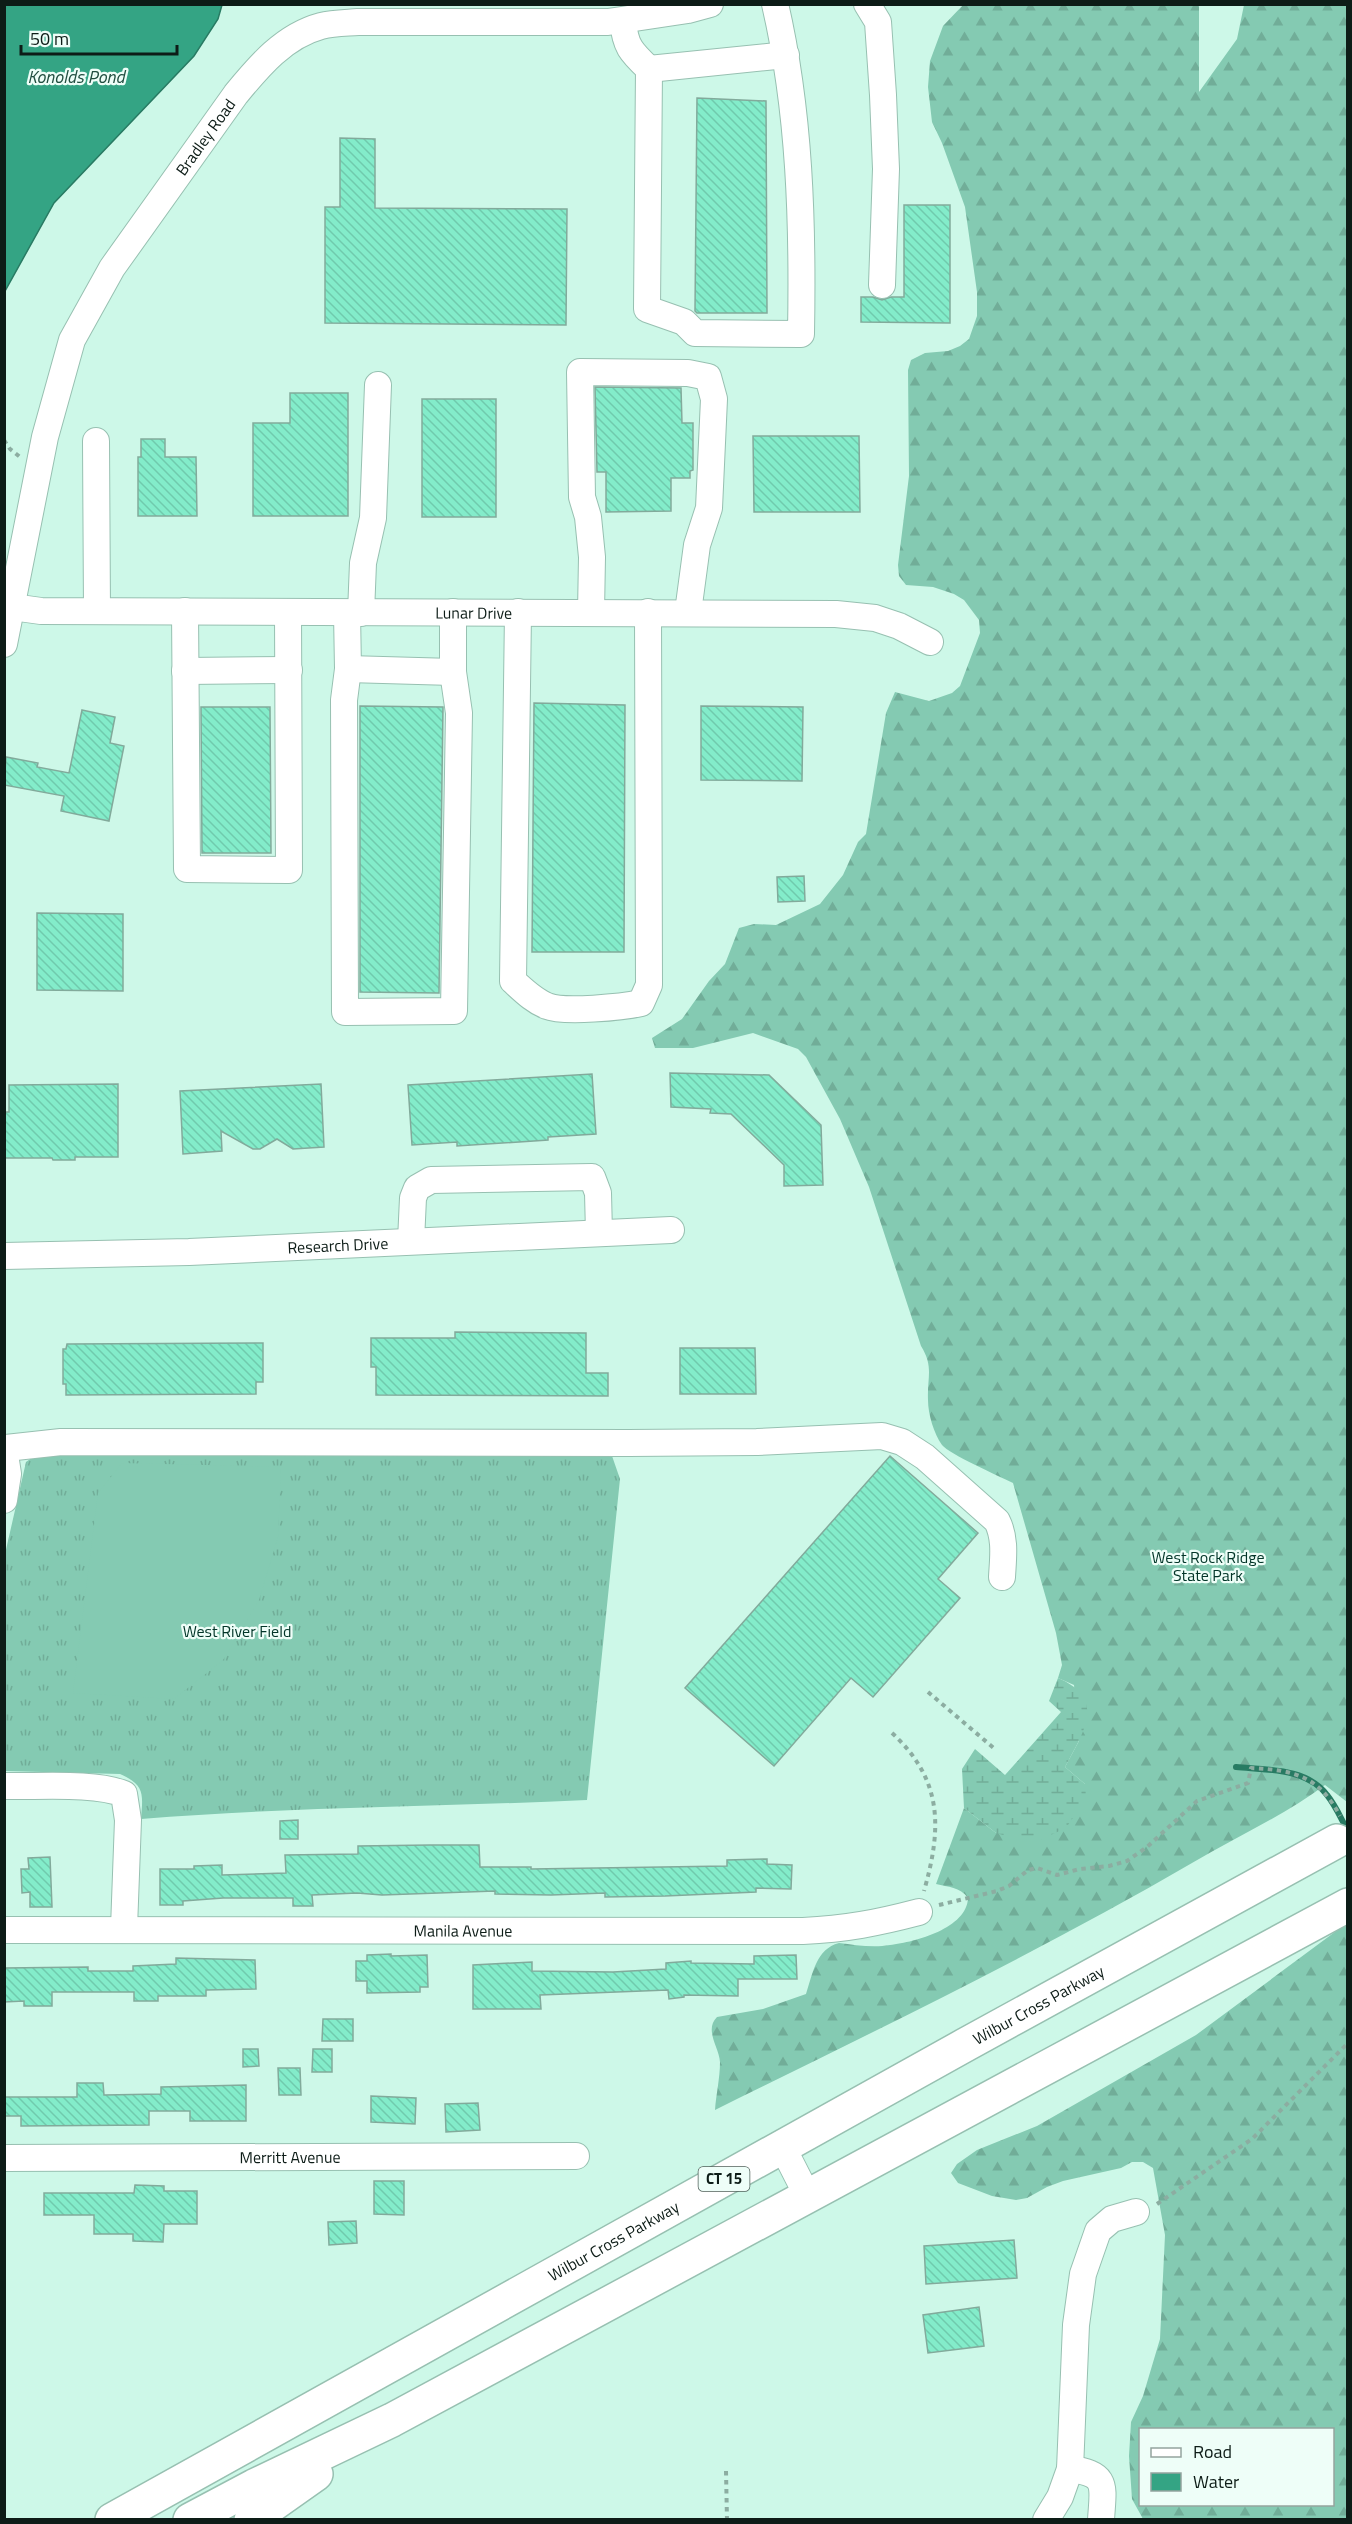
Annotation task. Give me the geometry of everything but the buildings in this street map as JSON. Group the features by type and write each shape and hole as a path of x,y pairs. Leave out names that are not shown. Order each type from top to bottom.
{"highway":[{"name":"Wilbur Cross Parkway","path":"112,2520 1340,1832"},
{"path":"190,2520 254,2486 392,2420 1347,1905"},
{"path":"251,2520 392,2420"}],"street":[{"name":"Bradley Road","path":"4,644 45,436 72,340 112,268 257,68 284,44 304,32 323,25 358,22 623,21 710,4"},
{"path":"650,69 647,309 684,322 696,333 801,334 803,258 794,114 786,55 775,4"},
{"path":"867,4 878,22 883,95 886,169 882,285"},
{"path":"623,21 625,41 633,55 650,69 786,55"},
{"path":"591,612 592,557 588,517 582,497 580,372 688,373 708,377 714,399 709,508 698,545 688,612"},
{"path":"378,385 373,518 354,613 344,699 345,1012 454,1011 459,712 453,672 453,612"},
{"path":"96,441 97,611"},
{"name":"Lunar Drive","path":"12,608 354,613 836,614 875,618 899,626 930,642"},
{"path":"185,611 187,869 289,870 288,612"},
{"path":"518,612 513,981 532,999 550,1008 606,1009 641,1003 649,985 648,612"},
{"path":"348,669 453,672"},
{"path":"185,671 289,670"},
{"path":"411,1241 412,1197 417,1188 431,1180 592,1177 598,1193 599,1233"},
{"name":"Research Drive","path":"4,1256 189,1252 671,1230"},
{"path":"4,1500 8,1474 5,1448 61,1442 757,1442 882,1436 902,1442 925,1457 997,1521 1002,1532 1004,1551 1002,1578"},
{"path":"4,1786 95,1788 124,1794 128,1820 124,1928"},
{"name":"Manila Avenue","path":"4,1930 124,1928 803,1931 849,1928 884,1922 919,1912"},
{"path":"782,2146 807,2195"},
{"name":"Merritt Avenue","path":"4,2158 576,2156"},
{"path":"1046,2520 1060,2498 1070,2469 1076,2325 1083,2274 1098,2231 1112,2219 1136,2212"},
{"path":"1070,2469 1087,2471 1097,2476 1102,2485 1101,2520"}],"path":[{"path":"928,1692 996,1750"},
{"path":"892,1733 905,1745 923,1770 937,1829 934,1855 919,1912"},
{"path":"919,1912 956,1899 997,1891 1009,1886 1028,1870 1037,1869 1057,1875 1126,1861 1147,1847 1197,1801 1248,1783 1251,1768 1288,1773 1313,1782 1326,1793 1340,1832"},
{"path":"1136,2212 1162,2201 1252,2139 1347,2043"},
{"path":"726,2471 727,2520"}],"green space":[{"name":"West Rock Ridge State Park","path":"963,5 1199,5 1199,92 1237,39 1244,5 1347,5 1347,1802 1325,1785 1277,1816 1075,1928 955,1991 715,2110 720,2062 712,2027 717,2017 763,2009 806,1994 816,1963 831,1946 839,1943 884,1946 913,1941 950,1925 965,1909 968,1898 958,1890 936,1884 964,1808 996,1833 1085,1784 1065,1767 1079,1741 1074,1685 1058,1678 1062,1665 1056,1633 1013,1483 954,1454 942,1445 936,1435 928,1406 927,1360 869,1187 840,1119 806,1057 798,1049 753,1033 693,1048 655,1048 652,1038 682,1019 709,981 725,964 739,928 754,924 776,925 820,904 843,875 858,842 866,834 886,713 895,692 929,701 952,693 960,686 980,633 979,620 964,600 933,587 906,585 899,576 898,565 909,476 908,370 911,360 925,353 948,351 960,346 969,339 977,316 977,292 965,207 932,122 928,87 930,61 943,26"},
{"name":"West River Field","path":"611,1453 620,1479 587,1800 308,1810 141,1819 141,1791 134,1782 120,1774 5,1771 5,1554 26,1462 37,1454"},
{"path":"122,1463 281,1467 278,1537 259,1600 223,1660 174,1699 73,1693 98,1493"},
{"path":"1058,1678 1073,1686 1087,1706 1084,1729 1065,1767 1085,1784 1086,1798 1066,1828 1033,1843 996,1833 964,1808 962,1769 975,1749 1005,1775 1061,1712 1049,1701"},
{"path":"1347,1923 1347,2519 1143,2519 1132,2499 1129,2456 1131,2422 1143,2396 1160,2339 1165,2235 1153,2168 1143,2162 1132,2162 1121,2168 1063,2181 1027,2198 1016,2200 992,2196 958,2183 951,2173 957,2164 977,2150 1037,2126 1196,2035"}],"water":[{"name":"Konolds Pond","path":"5,4 222,5 218,19 194,56 54,203 5,291"}],"waterway":[{"path":"1236,1767 1286,1772 1309,1780 1327,1795 1348,1831"}]}
